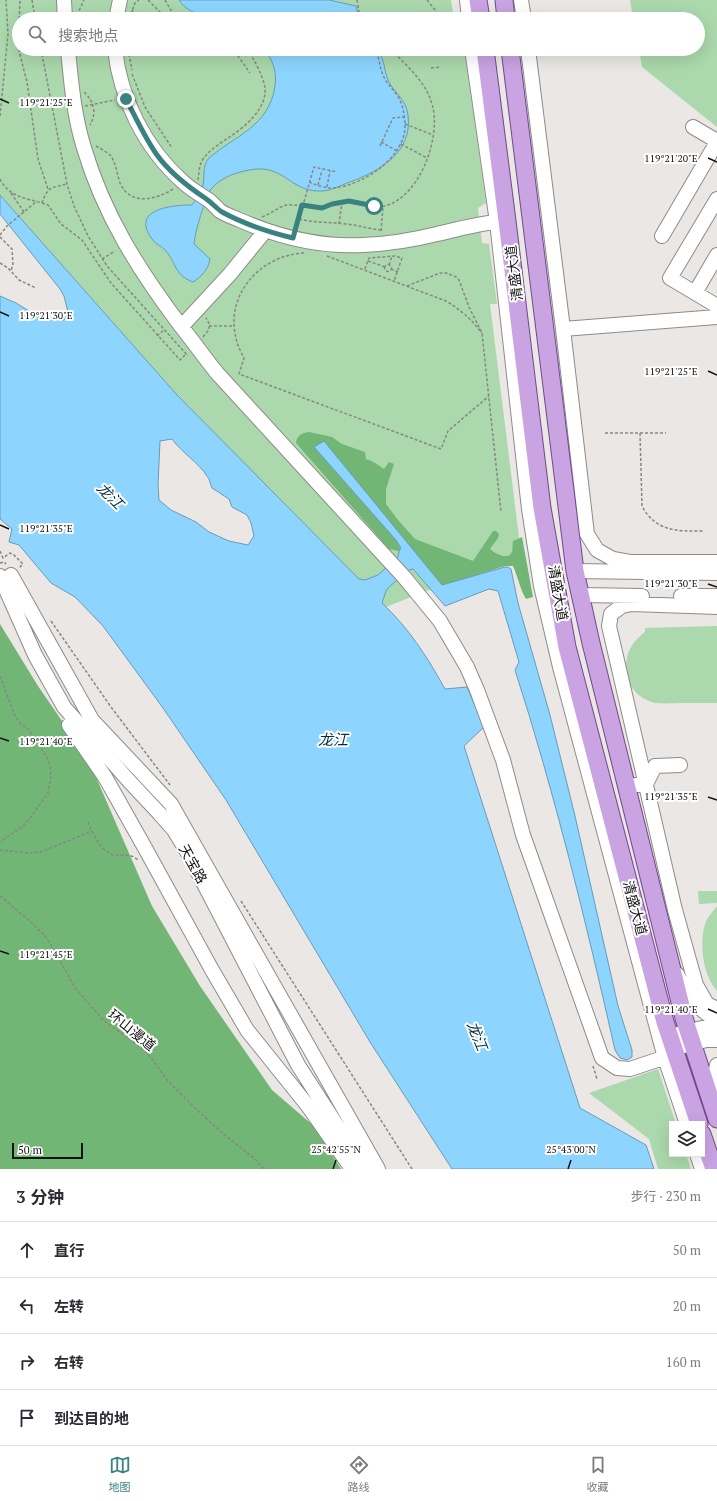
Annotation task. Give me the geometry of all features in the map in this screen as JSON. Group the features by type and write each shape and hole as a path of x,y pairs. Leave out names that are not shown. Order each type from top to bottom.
{"main road":[{"path":"478,0 480,12"},
{"path":"504,0 505,12"},
{"name":"清盛大道","path":"486,56 502,221 542,508 567,647 671,1049 698,1121"},
{"name":"清盛大道","path":"511,56 575,571 591,643 690,1038 717,1119"},
{"path":"705,1143 714,1169"}],"street":[{"path":"64,0 65,12"},
{"path":"117,12 120,0"},
{"path":"467,0 468,12"},
{"path":"521,0 523,12"},
{"path":"69,56 80,135 102,198 125,244 153,289 182,326 191,350 217,373 404,576 440,621 467,667 503,760 523,835 602,1058 617,1068 630,1069 671,1049 690,1038 702,1028 717,1028"},
{"path":"116,56 126,99 140,126 158,156 182,182 196,186 220,211 265,231 293,238 339,244 361,245 381,237 428,236 464,227 502,221 473,56"},
{"path":"529,56 564,329 587,534 597,550 613,559 630,562 717,562"},
{"path":"662,236 717,141 693,127"},
{"path":"717,199 670,278 717,306"},
{"path":"182,326 230,274 265,231"},
{"path":"695,293 717,255"},
{"path":"564,329 717,317"},
{"path":"575,571 717,573"},
{"path":"10,573 92,720 170,804 378,1169"},
{"name":"天宝路","path":"10,573 35,655 64,707 118,770 160,813 174,830 188,853 298,1065 365,1169"},
{"path":"0,590 28,656 63,716 105,777 247,1030 308,1106 352,1169"},
{"path":"580,596 717,596"},
{"path":"717,607 632,604 622,606 611,614 609,626 675,910 696,985 707,1004 717,1009"},
{"path":"646,784 655,766 680,765"},
{"path":"627,786 646,784"},
{"path":"670,960 689,995 703,1012 717,1020"},
{"path":"690,1038 717,1040"},
{"path":"671,1049 686,1121"},
{"path":"717,1066 715,1086 717,1111"},
{"path":"698,1157 702,1169"}],"path":[{"path":"0,116 8,34 6,0"},
{"path":"20,0 20,12"},
{"path":"32,0 34,12"},
{"path":"79,12 84,0"},
{"path":"131,12 135,3 139,0"},
{"path":"148,0 159,12"},
{"path":"165,0 172,12"},
{"path":"357,0 359,12"},
{"path":"427,0 436,12"},
{"path":"20,56 27,82 38,159 48,189"},
{"path":"129,56 132,73 145,107 172,148"},
{"path":"238,56 250,73"},
{"path":"196,186 202,160 213,149 245,126 256,114 262,102 265,88 252,56"},
{"path":"309,182 333,188 351,183 369,176 384,165 397,152 401,144 405,124 404,117 398,96 385,79 380,67 378,56"},
{"path":"258,218 282,206 302,205 322,208 349,201 383,206 396,202 408,192 418,179 427,158 433,135 434,114 432,104 424,87 414,72 398,56"},
{"path":"431,68 441,67"},
{"path":"76,108 126,99"},
{"path":"380,146 393,118 404,117"},
{"path":"405,124 433,135"},
{"path":"80,135 109,154 114,161 121,185 128,193 139,199 151,199 165,194 182,182"},
{"path":"382,142 397,152"},
{"path":"401,144 427,158"},
{"path":"293,238 314,167 336,172"},
{"path":"318,185 322,170"},
{"path":"327,187 330,171"},
{"path":"0,179 24,212"},
{"path":"42,203 48,189 67,184"},
{"path":"11,193 17,197 48,205 61,224 82,240 111,283 180,360 205,336 209,328 210,323 199,308"},
{"path":"11,271 13,264 12,249 0,236 7,226 37,201"},
{"path":"340,224 342,202"},
{"path":"299,219 316,223 349,224 367,229 381,237 383,206"},
{"path":"102,259 125,244"},
{"path":"307,253 288,254 266,264 256,272 241,293 236,307 234,326 236,338 244,358 239,374 441,449 448,432 489,396"},
{"path":"323,255 446,301 460,309 482,333"},
{"path":"365,270 370,258 392,256 402,258 394,281"},
{"path":"392,256 389,265 392,266 391,269 398,272"},
{"path":"368,261 384,267 383,270 386,271 384,277"},
{"path":"0,263 11,271 19,280 36,288"},
{"path":"384,267 386,264 389,265"},
{"path":"386,271 390,272 391,269"},
{"path":"407,286 440,273 446,273 456,277 459,280 482,333 501,512"},
{"path":"209,326 234,326"},
{"path":"157,336 164,330"},
{"path":"640,433 642,506 646,514 654,522 663,527 681,531 703,531"},
{"path":"605,434 666,433"},
{"path":"0,551 3,558 10,553 23,564 10,573"},
{"path":"0,676 15,716 42,748 50,766 51,776 48,793 26,823 0,842"},
{"path":"88,822 103,850 114,855 132,855 140,861"},
{"path":"0,850 29,853 41,852 92,831"},
{"name":"环山漫道","path":"0,896 31,922 46,937 75,988 103,1020 146,1052 168,1080 194,1107 220,1131 255,1159 264,1169"}],"green space":[{"path":"0,0 451,0 453,12 12,12 12,56 465,56 486,203 478,208 482,243 489,244 497,304 490,304 522,562 453,582 386,607 177,395 0,195"},
{"path":"630,0 717,0 717,127 642,67 640,56 705,56 705,12 632,12"},
{"path":"309,432 332,437 342,444 365,452 366,459 384,469 389,462 394,464 386,489 386,504 415,539 473,561 493,531 496,531 499,534 498,538 490,549 504,556 510,555 512,552 513,541 522,537 533,597 526,599 513,566 505,566 442,586 324,441 315,447 396,540 401,549 399,551 389,549 296,443 297,438 300,435"},
{"path":"0,624 38,686 73,737 95,775 152,906 200,986 272,1090 315,1127 341,1169 0,1169"},
{"path":"717,626 717,703 655,703 649,701 634,691 628,680 626,662 633,644 645,632 645,628"},
{"path":"698,891 717,891 717,903 699,904"},
{"path":"717,906 717,991 708,977 705,968 702,941 705,924"},
{"path":"658,1069 675,1121 669,1121 669,1157 687,1157 691,1169 658,1169 649,1139 589,1093"}],"water":[{"path":"179,0 329,0 356,6 357,12 193,12"},
{"path":"269,56 380,56 391,86 403,101 407,109 408,128 405,140 400,150 383,166 329,190 313,191 306,189 276,172 265,169 240,172 220,181 211,189 206,200 196,231 194,244 210,259 209,263 204,272 193,282 179,273 166,251 153,241 147,229 146,221 150,215 156,211 174,206 192,205 202,188 204,181 204,169 208,159 249,129 266,111 272,100 275,86 275,71"},
{"name":"龙江","path":"0,195 177,395 359,579 365,580 378,575 398,557 401,548 396,540 314,447 324,441 442,585 505,567 511,569 518,603 550,715 575,816 618,1006 632,1050 632,1057 627,1060 620,1058 615,1050 593,954 557,811 515,670 519,662 498,591 489,589 445,606 413,569 409,570 389,587 382,603 417,643 445,689 467,687 484,727 464,746 580,1108 646,1145 654,1169 452,1169 370,1042 226,800 163,708 103,626 75,597 51,583 19,545 9,542 12,529 0,519 0,296 16,303 44,320 64,320 68,312 64,296 60,289 0,214","holes":["172,439 180,449 199,466 209,479 212,488 229,499 232,507 247,515 251,523 254,536 248,545 229,541 209,532 196,522 171,510 159,500 158,485 160,441"]}],"route":[{"path":"126,99 150,145 171,171 182,182 211,202 220,211 238,220 265,231 293,238 302,205 322,208 332,204 349,201 374,206"}]}
